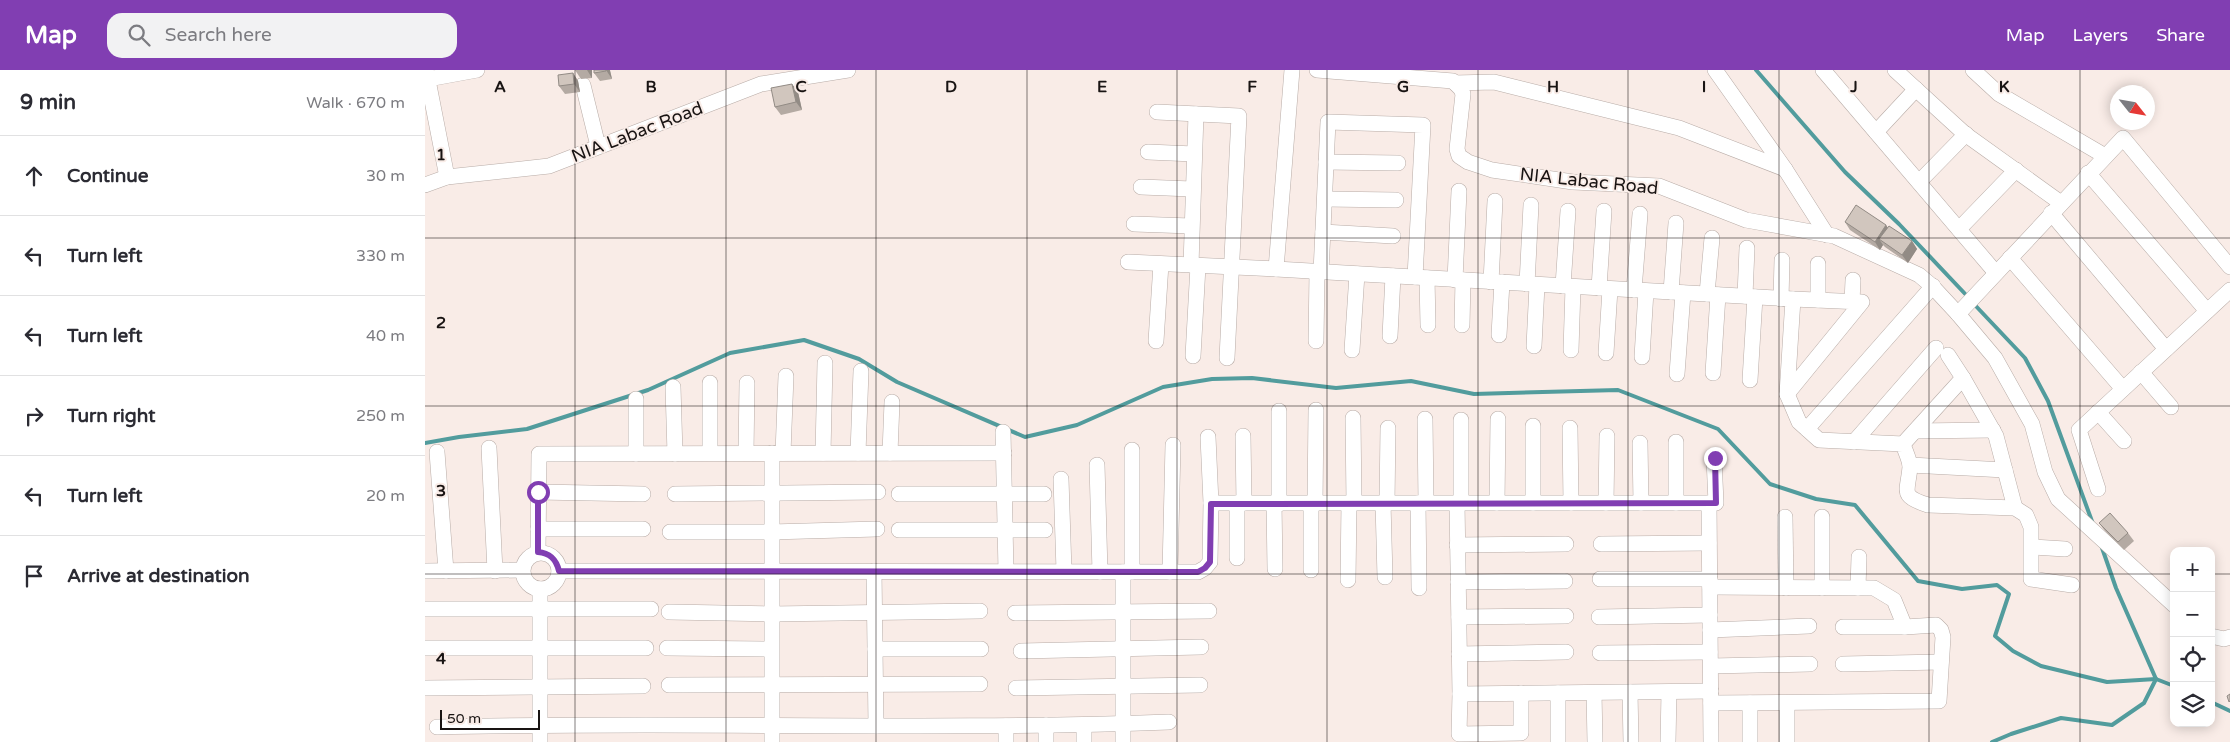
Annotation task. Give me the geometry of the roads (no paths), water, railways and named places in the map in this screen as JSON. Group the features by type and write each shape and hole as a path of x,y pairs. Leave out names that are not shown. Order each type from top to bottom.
{"street":[{"path":"447,177 427,74 477,70"},
{"name":"NIA Labac Road","path":"425,185 447,177 549,166 761,84 848,70"},
{"path":"1276,269 1292,70"},
{"path":"1317,70 1443,78 1455,83 1494,76 1679,128 1785,169"},
{"path":"1715,70 1785,169 1827,235"},
{"path":"1823,70 1996,273"},
{"path":"1895,70 1965,134 2016,170 2056,208 2166,349"},
{"path":"1973,70 1999,94 2105,156"},
{"name":"NIA Labac Road","path":"1455,83 1463,94 1457,149 1459,156 1469,162 1492,170 1573,182 1659,186 1746,220 1827,235 1850,243 1919,275 1961,311 1995,358 2032,424 2045,472 2058,499 2170,601"},
{"path":"583,85 598,146"},
{"path":"1876,132 1916,89"},
{"path":"1157,112 1239,116 1230,267 1227,358"},
{"path":"1193,356 1194,265 1191,226 1196,114"},
{"path":"1316,341 1328,122 1423,125 1421,278 1428,324"},
{"path":"1919,182 1965,134"},
{"path":"1961,311 2088,173 2123,138 2230,267"},
{"path":"1148,152 1194,154"},
{"path":"1326,162 1398,163"},
{"path":"1959,229 2016,170"},
{"path":"2088,173 2207,311"},
{"path":"1141,187 1192,189"},
{"path":"1459,191 1459,280 1463,325"},
{"path":"1325,199 1396,200"},
{"path":"1495,201 1499,335"},
{"path":"1531,205 1534,346"},
{"path":"1567,211 1571,350"},
{"path":"1604,211 1606,353"},
{"path":"1639,214 1642,358"},
{"path":"1676,223 1677,374"},
{"path":"1134,224 1191,226"},
{"path":"1323,232 1393,236"},
{"path":"1711,238 1713,373"},
{"path":"1747,248 1750,297 1750,380"},
{"path":"2010,258 2123,388"},
{"path":"1782,260 1787,299 1787,394 1799,422 1819,440 1903,444 1963,378"},
{"path":"1128,262 1862,302 1787,394"},
{"path":"1156,341 1161,264"},
{"path":"1818,264 1818,300"},
{"path":"1352,350 1357,274"},
{"path":"1390,336 1393,276"},
{"path":"1852,302 1853,280"},
{"path":"1807,430 1933,286"},
{"path":"2098,488 2079,430 2230,290"},
{"path":"1854,442 1942,351 1963,378 1993,430 2015,508"},
{"path":"823,453 825,363"},
{"path":"858,453 861,371"},
{"path":"2141,372 2171,407"},
{"path":"772,742 771,494 778,453 786,376"},
{"path":"710,383 710,453"},
{"path":"746,453 747,383"},
{"path":"673,387 675,454"},
{"path":"636,399 636,454"},
{"path":"891,453 892,402"},
{"path":"1311,570 1317,410"},
{"path":"1275,569 1279,411"},
{"path":"2099,412 2124,441"},
{"path":"1348,580 1353,418"},
{"path":"1419,588 1425,419"},
{"path":"1497,503 1498,419"},
{"path":"1461,420 1457,544 1459,734 1521,733 1521,693"},
{"path":"1533,426 1533,503"},
{"path":"1385,576 1388,428"},
{"path":"1570,428 1571,503"},
{"path":"1915,431 1993,430"},
{"path":"1003,432 1006,571"},
{"path":"1237,558 1243,436"},
{"path":"1606,503 1607,436"},
{"path":"559,571 1198,572 1210,562 1211,504 1208,437"},
{"path":"1675,442 1676,503"},
{"path":"1639,443 1641,503"},
{"path":"1903,444 1910,465 1905,490 1908,496 1928,505 2015,508 2026,515 2031,528 2033,547 2031,579 2072,585"},
{"path":"1170,572 1173,446"},
{"path":"489,448 495,571"},
{"path":"1123,742 1123,613 1127,572 1132,450"},
{"path":"437,452 446,571"},
{"path":"538,552 539,454 1004,453"},
{"path":"1211,504 1716,503 1715,458"},
{"path":"1097,465 1100,572"},
{"path":"1910,465 2005,470"},
{"path":"1061,478 1064,572"},
{"path":"538,492 643,494"},
{"path":"675,494 878,492"},
{"path":"899,494 1044,494"},
{"path":"1709,503 1711,742"},
{"path":"1785,517 1787,588"},
{"path":"1822,517 1822,588"},
{"path":"538,529 643,529"},
{"path":"669,532 877,529"},
{"path":"899,530 1045,530"},
{"path":"1601,544 1709,543"},
{"path":"1457,544 1566,544"},
{"path":"2033,547 2065,549"},
{"path":"538,552 553,556 559,571 553,584 540,589 530,585 524,579 523,570 525,562 538,552"},
{"path":"1858,588 1859,557"},
{"path":"425,571 523,570"},
{"path":"875,571 875,726"},
{"path":"1600,579 1787,588 1874,588 1894,600 1905,627"},
{"path":"1458,582 1565,580"},
{"path":"540,589 541,742"},
{"path":"425,609 651,609"},
{"path":"669,612 771,614 980,611"},
{"path":"1015,612 1123,613 1209,611"},
{"path":"1459,617 1566,616"},
{"path":"1599,617 1809,626"},
{"path":"1460,694 1669,692 1750,703 1939,701 1943,637 1941,630 1936,625 1843,627"},
{"path":"2215,637 2225,639 2230,637"},
{"path":"1021,651 1201,647"},
{"path":"425,648 646,648"},
{"path":"667,648 771,649"},
{"path":"875,649 981,649"},
{"path":"1459,654 1566,652"},
{"path":"1600,653 1810,664"},
{"path":"1843,664 1941,662"},
{"path":"669,685 980,684"},
{"path":"1016,688 1200,685"},
{"path":"425,688 643,686"},
{"path":"1630,692 1631,742"},
{"path":"1668,742 1669,692"},
{"path":"1558,693 1558,742"},
{"path":"1595,693 1595,742"},
{"path":"1750,703 1750,742"},
{"path":"1787,703 1787,742"},
{"path":"437,727 541,724 1046,726 1169,722"},
{"path":"1084,742 1085,725"},
{"path":"1006,726 1007,742"},
{"path":"1046,726 1046,742"}],"waterway":[{"path":"1756,70 1845,172 1899,224 1969,298"},
{"path":"1973,303 2025,358 2048,401 2093,524"},
{"path":"425,443 527,429 648,390 730,353 804,340 859,359 897,382 1025,437 1077,425 1163,387 1212,379 1252,378 1336,388 1411,381 1474,394 1618,390 1718,429 1770,484 1816,499 1855,505 1918,581 1962,589 1997,585 2009,594 1995,636 2013,651 2041,666 2107,682 2156,679 2170,684"},
{"path":"2101,545 2116,588 2156,679"},
{"path":"1992,742 2061,718 2112,725 2144,703 2156,679"},
{"path":"2215,704 2230,711"}]}
